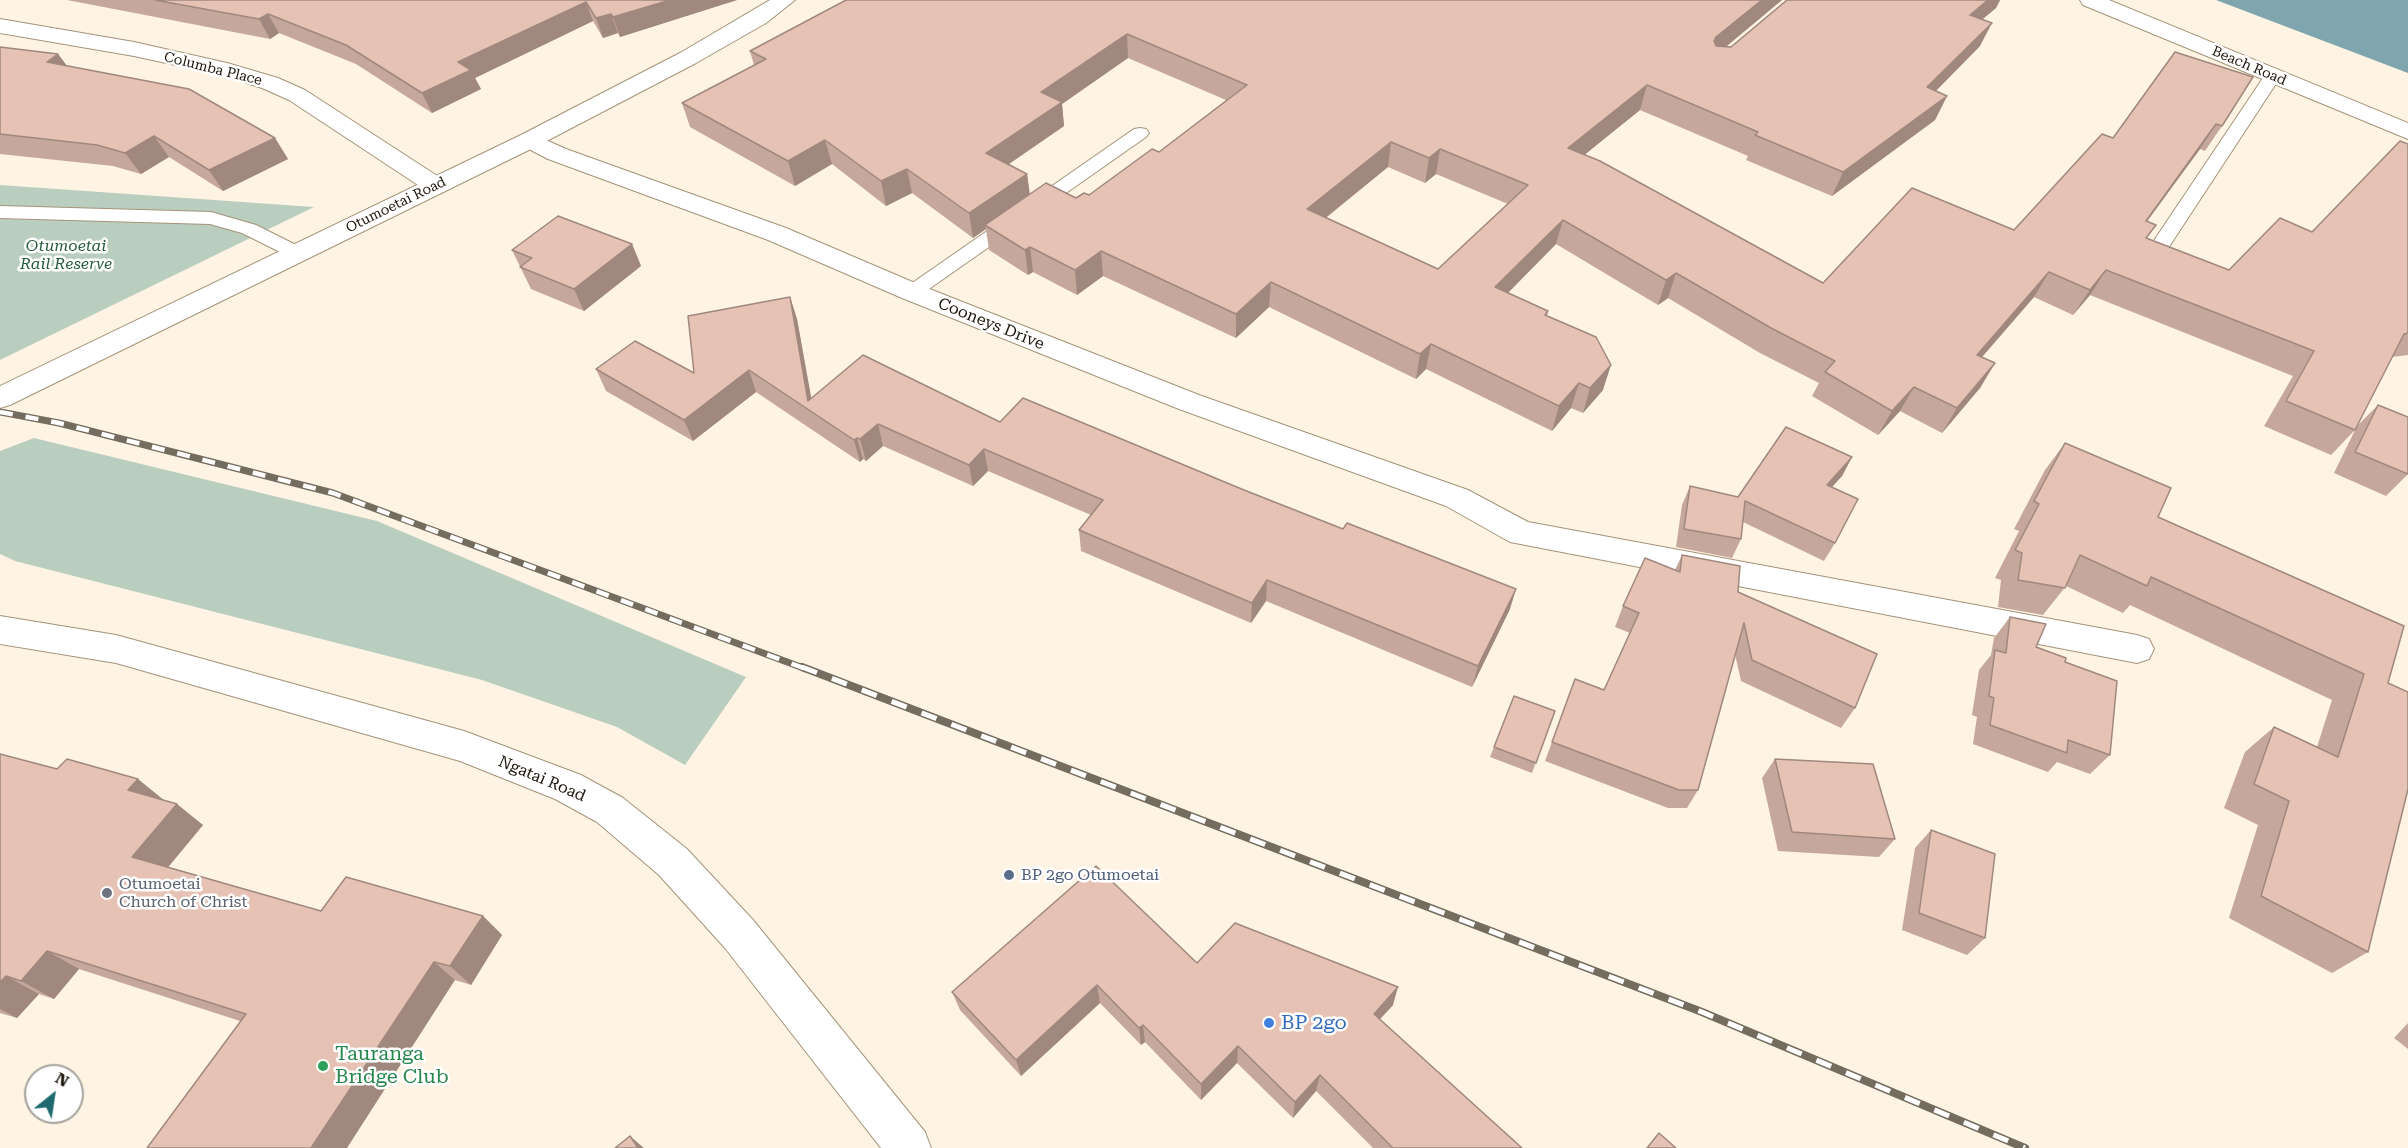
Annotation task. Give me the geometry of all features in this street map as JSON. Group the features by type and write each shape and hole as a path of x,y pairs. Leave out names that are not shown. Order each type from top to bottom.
{"street":[{"name":"Otumoetai Road","path":"0,398 530,140 688,58 758,18 784,0"},
{"name":"Beach Road","path":"2091,0 2408,132"},
{"name":"Columba Place","path":"0,26 134,49 227,70 270,83 304,100 435,186"},
{"name":"Cooneys Drive","path":"530,140 557,154 777,234 912,292 1189,402 1457,498 1521,533 2137,650"},
{"name":"Ngatai Road","path":"0,612 17,632 116,649 464,747 568,787 610,810 673,862 739,934 909,1148"}],"lane":[{"path":"2158,249 2274,76"},
{"path":"912,292 1140,133"},
{"path":"0,212 211,218 249,229 297,253"}],"green space":[{"name":"Otumoetai Rail Reserve","path":"0,185 314,207 0,360"},
{"path":"34,438 377,521 746,677 685,765 617,727 482,680 15,561 0,554 0,451"}],"water":[{"path":"2216,0 2408,0 2408,73"}],"building":[{"path":"155,0 670,0 613,17 611,14 596,18 586,2 458,62 471,70 422,93 346,45 268,14 259,19"},
{"path":"846,0 1762,0 1714,41 1716,46 1731,47 1787,0 1988,0 1970,15 1992,23 1927,87 1947,96 1843,172 1755,135 1758,132 1647,85 1568,148 1600,161 1823,283 1912,188 2014,230 2102,134 2113,138 2175,52 2253,77 2222,126 2216,124 2146,221 2156,225 2146,238 2229,270 2280,218 2312,232 2400,141 2408,144 2408,333 2404,334 2355,430 2286,401 2314,351 2106,270 2090,290 2049,272 1977,355 1995,363 1957,408 1914,387 1892,411 1825,372 1835,361 1771,328 1676,273 1666,280 1563,220 1495,287 1548,311 1545,315 1596,337 1611,365 1590,388 1579,383 1559,406 1431,344 1420,354 1271,282 1236,314 1101,251 1075,270 1030,247 1025,250 985,225 1046,183 1076,198 1084,193 1089,195 1152,149 1159,152 1247,85 1127,34 1041,92 1062,102 986,153 1027,174 969,213 907,169 881,181 825,140 788,161 682,103 766,59 750,51","holes":["1391,142 1429,158 1440,149 1528,185 1438,269 1307,209"]},
{"path":"0,47 58,54 47,62 189,89 275,138 209,170 154,136 125,153 97,145 0,134"},
{"path":"558,216 632,244 574,289 520,267 532,258 512,250"},
{"path":"790,297 808,401 863,355 1000,422 1023,398 1343,529 1347,523 1516,589 1478,666 1267,580 1252,603 1079,530 1103,500 984,449 969,465 878,424 860,439 854,440 749,370 684,420 596,369 635,341 694,373 688,316"},
{"path":"2378,405 2408,417 2408,474 2355,452"},
{"path":"1786,427 1852,457 1827,485 1858,499 1835,543 1745,501 1741,539 1684,529 1690,486 1738,497"},
{"path":"2065,443 2171,488 2158,517 2404,626 2388,683 2408,692 2408,789 2368,952 2261,896 2289,801 2254,784 2274,727 2338,757 2364,674 2151,577 2147,586 2080,555 2065,588 2018,580 2022,553 2015,550 2039,504 2034,501"},
{"path":"1682,555 1740,566 1738,592 1877,654 1855,708 1752,660 1744,623 1698,790 1679,790 1552,742 1575,679 1604,690 1639,613 1623,606 1645,558 1680,572"},
{"path":"2010,617 2046,624 2036,647 2066,658 2065,662 2117,681 2110,755 2068,740 2067,753 1990,725 1994,698 1989,696 1995,650 2006,653"},
{"path":"1514,696 1555,711 1536,763 1494,747"},
{"path":"0,754 57,769 67,759 138,779 128,790 177,804 132,857 321,911 346,877 483,916 450,966 434,962 311,1148 147,1148 246,1014 47,951 21,981 6,976 0,982"},
{"path":"1775,759 1873,764 1895,839 1792,832"},
{"path":"1931,830 1995,854 1985,938 1919,913"},
{"path":"1096,866 1197,963 1235,923 1398,987 1374,1014 1522,1148 1393,1148 1320,1075 1295,1102 1238,1046 1201,1084 1143,1025 1139,1028 1097,985 1016,1060 952,992"},
{"path":"1659,1133 1676,1148 1647,1148"},
{"path":"630,1136 638,1148 615,1148"}],"railway":[{"path":"0,412 59,423 333,493 806,669"},
{"path":"802,667 1702,1012 2025,1148"}],"place":[{"name":"BP 2go Otumoetai","path":"1009,875"},
{"name":"Otumoetai Church of Christ","path":"107,893"},
{"name":"BP 2go","path":"1269,1023"},
{"name":"Tauranga Bridge Club","path":"323,1066"}]}
